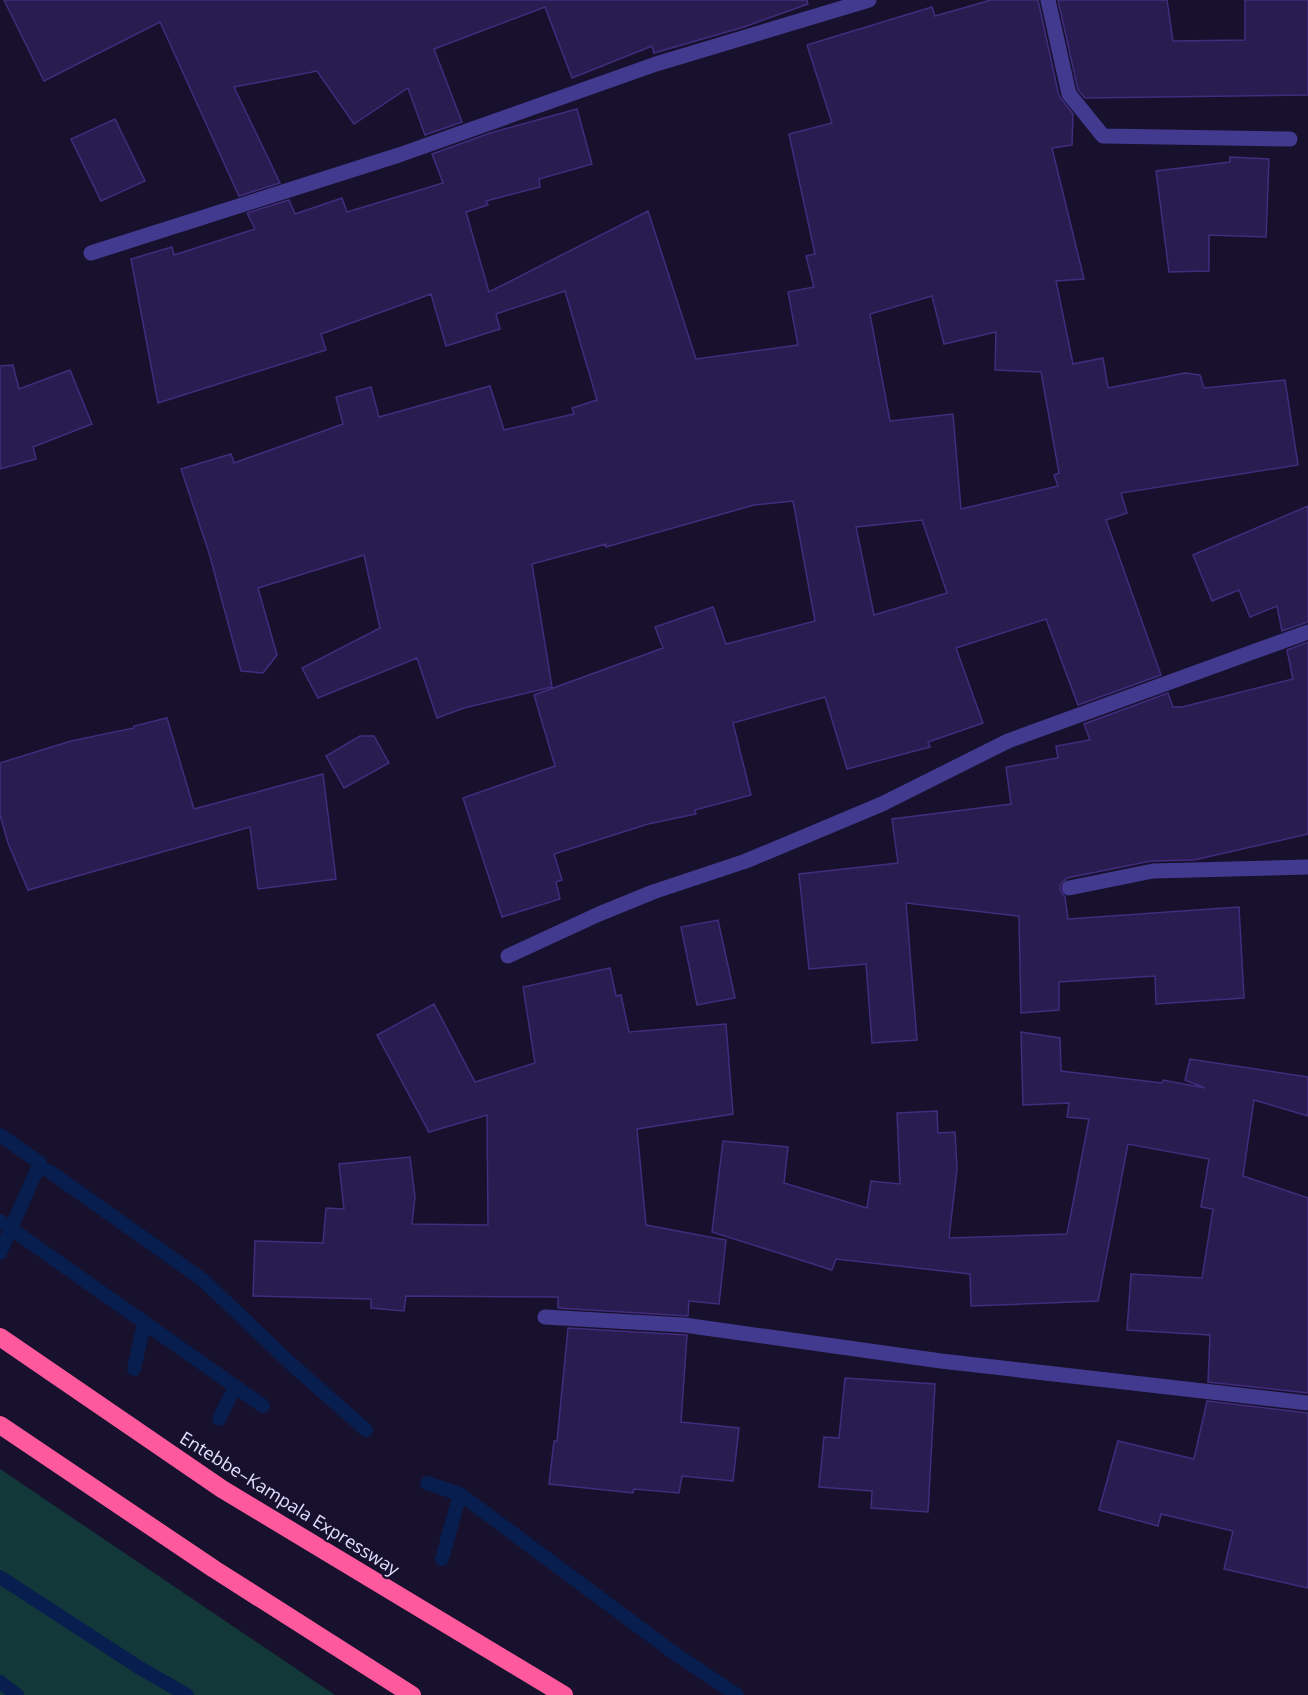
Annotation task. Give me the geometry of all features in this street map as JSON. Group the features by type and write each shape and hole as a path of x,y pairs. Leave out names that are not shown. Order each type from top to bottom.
{"highway":[{"name":"Entebbe–Kampala Expressway","path":"0,1337 222,1489 564,1695"},
{"path":"0,1425 214,1569 412,1695"}],"street":[{"path":"91,253 399,155 656,64 869,0"},
{"path":"1048,0 1069,94 1103,136 1290,139"},
{"path":"508,956 653,892 746,861 882,804 1008,741 1308,632"},
{"path":"1069,888 1153,871 1308,867"},
{"path":"545,1317 684,1325 941,1361 1308,1403"}],"green space":[{"path":"0,1469 335,1695 0,1695"}],"building":[{"path":"4,0 807,0 808,4 744,27 654,53 652,46 572,78 545,7 434,49 462,122 425,135 408,88 354,124 317,71 234,87 280,183 239,196 160,22 44,81"},
{"path":"991,0 1038,0 1059,96 1073,114 1072,145 1052,148 1084,279 1056,281 1073,364 1103,358 1108,388 1185,373 1200,375 1204,388 1285,380 1298,465 1121,493 1127,513 1106,520 1161,675 1078,705 1046,619 956,648 983,723 928,742 930,747 847,769 825,697 733,723 751,795 695,810 696,814 648,824 554,854 562,880 556,882 560,899 502,917 463,798 555,766 534,695 663,648 655,627 713,607 726,644 815,621 793,501 754,505 606,547 606,544 532,564 552,687 464,708 437,718 417,658 318,698 302,668 380,628 364,555 258,588 277,655 263,673 241,671 209,553 181,469 231,454 234,463 343,424 336,397 371,387 379,417 490,386 504,430 574,414 572,408 597,400 565,291 496,314 500,329 446,346 431,294 321,334 326,350 158,403 131,259 172,247 174,255 255,229 247,213 289,200 295,214 342,198 347,212 443,183 432,154 490,133 577,109 592,164 539,179 540,187 486,201 488,205 466,212 489,292 648,211 696,359 798,345 788,292 814,287 806,256 815,254 789,134 832,123 807,45 932,7 935,16","holes":["932,296 944,344 996,332 995,370 1041,372 1059,473 1054,475 1058,486 961,509 953,414 890,421 870,314","922,520 947,593 874,615 856,527"]},
{"path":"1058,0 1167,0 1173,41 1245,40 1245,0 1308,0 1308,95 1085,98 1078,90"},
{"path":"115,119 145,181 101,201 71,139"},
{"path":"1230,157 1269,159 1266,237 1209,235 1209,271 1169,272 1156,171 1230,162"},
{"path":"13,365 19,389 70,370 92,424 33,447 36,459 0,469 0,366"},
{"path":"1308,506 1308,622 1282,631 1277,606 1250,617 1239,590 1212,601 1193,555"},
{"path":"1308,642 1308,834 1194,860 1151,861 1067,878 1060,885 1060,890 1065,897 1068,919 1239,907 1244,998 1156,1004 1155,976 1059,982 1059,1010 1021,1013 1019,916 906,903 917,1040 872,1043 866,964 809,969 799,874 898,863 892,819 1011,804 1006,767 1058,758 1056,746 1090,740 1084,724 1168,693 1173,707 1182,707 1293,679 1287,650"},
{"path":"167,718 194,809 323,774 336,879 258,889 250,827 28,890 8,843 0,815 0,763 71,741 134,728 134,726"},
{"path":"360,736 374,736 389,763 344,788 326,756"},
{"path":"718,920 735,998 697,1005 681,927"},
{"path":"610,968 616,996 621,995 629,1032 726,1024 733,1114 637,1129 646,1225 726,1240 719,1304 689,1301 688,1316 558,1308 558,1297 406,1296 404,1311 371,1308 371,1299 253,1296 255,1241 323,1243 326,1208 344,1209 339,1164 410,1157 415,1197 412,1224 488,1225 487,1115 429,1132 377,1035 434,1004 475,1082 535,1063 523,987"},
{"path":"1021,1032 1060,1038 1061,1071 1162,1083 1163,1080 1205,1088 1185,1080 1190,1059 1308,1077 1308,1116 1254,1100 1243,1176 1308,1198 1308,1393 1208,1382 1210,1335 1127,1330 1131,1274 1202,1278 1213,1209 1201,1207 1209,1159 1128,1144 1098,1301 971,1306 970,1274 836,1259 832,1270 712,1232 723,1141 788,1147 784,1183 867,1208 871,1181 900,1184 897,1113 937,1111 938,1133 955,1132 957,1169 949,1238 1067,1234 1089,1119 1067,1117 1069,1103 1023,1105"},
{"path":"568,1328 687,1335 681,1422 739,1428 733,1481 682,1476 679,1493 634,1489 633,1493 549,1484 554,1441 557,1441"},
{"path":"845,1378 935,1384 928,1512 871,1508 872,1491 819,1487 824,1437 839,1438"},
{"path":"1207,1401 1308,1413 1308,1588 1224,1569 1233,1531 1161,1514 1158,1526 1099,1510 1118,1441 1194,1459"}],"waterway":[{"path":"0,1135 40,1163 0,1253"},
{"path":"49,1171 203,1280 289,1362 366,1430"},
{"path":"0,1221 263,1406"},
{"path":"134,1369 144,1324"},
{"path":"219,1419 235,1387"},
{"path":"427,1483 460,1494 674,1653 737,1695"},
{"path":"442,1559 460,1494"},
{"path":"0,1577 140,1668 187,1695"},
{"path":"0,1682 17,1695"}]}
